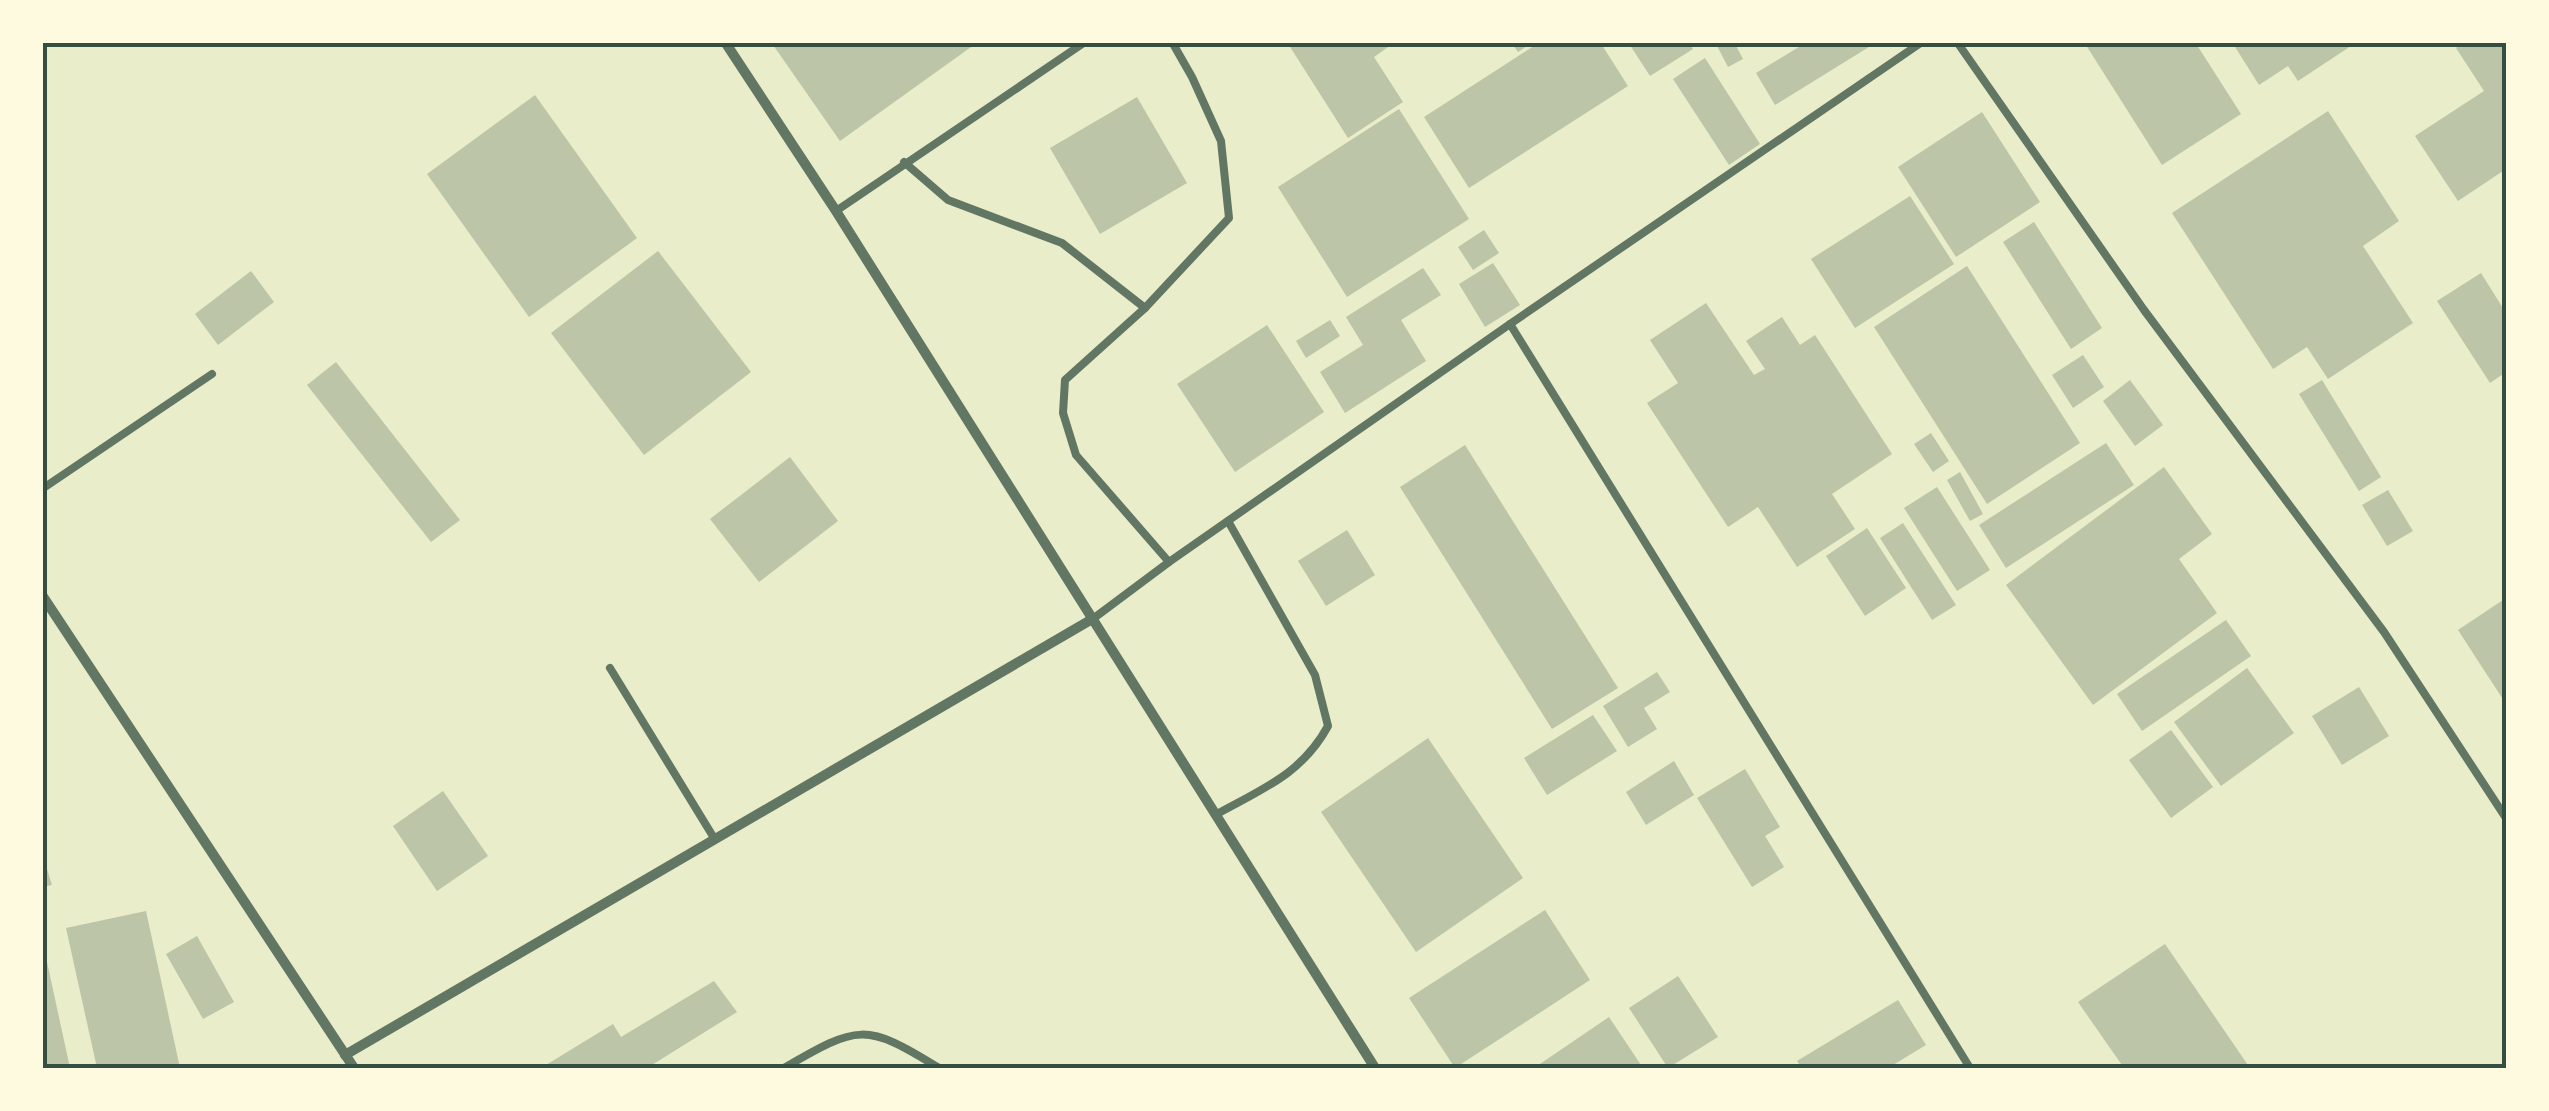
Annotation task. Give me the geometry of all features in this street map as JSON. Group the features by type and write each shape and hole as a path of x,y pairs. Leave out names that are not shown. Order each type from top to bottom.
{"street":[{"path":"725,42 1094,618 1375,1068"},
{"path":"42,595 354,1068"},
{"path":"345,1055 1094,618"}],"lane":[{"path":"836,211 1085,42"},
{"path":"1169,562 1076,455 1062,414 1066,380 1145,308 1229,218 1221,141 1172,42"},
{"path":"1094,618 1510,324 1922,42"},
{"path":"1958,42 2144,310 2384,632 2506,818"},
{"path":"904,162 948,200 1062,243 1145,308"},
{"path":"1510,324 1970,1068"},
{"path":"42,489 212,374"},
{"path":"1217,814 1288,775 1314,751 1328,726 1315,675 1228,521"},
{"path":"610,668 714,838"},
{"path":"784,1068 828,1042 862,1032 896,1042 939,1068"}],"building":[{"path":"771,42 978,42 840,141"},
{"path":"1287,42 1395,42 1374,57 1403,102 1348,138"},
{"path":"1511,42 1533,42 1518,52"},
{"path":"1540,42 1600,42 1628,86 1469,188 1424,117"},
{"path":"1628,42 1689,42 1693,49 1650,76"},
{"path":"1715,42 1734,42 1743,59 1728,67"},
{"path":"1807,42 1877,42 1775,105 1756,73"},
{"path":"2084,42 2195,42 2241,114 2162,165"},
{"path":"2232,42 2357,42 2298,81 2288,66 2259,85"},
{"path":"2465,42 2506,42 2506,169 2458,201 2415,136 2484,91 2456,48"},
{"path":"1705,58 1760,144 1729,165 1673,79"},
{"path":"535,95 637,238 529,317 427,174"},
{"path":"1137,97 1187,183 1100,234 1050,148"},
{"path":"1399,109 1469,219 1347,297 1278,187"},
{"path":"2328,111 2399,221 2363,246 2413,323 2328,379 2307,347 2273,369 2172,213"},
{"path":"1982,112 2040,202 1956,257 1898,167"},
{"path":"1910,196 1954,264 1855,328 1811,259"},
{"path":"2034,222 2102,328 2071,349 2003,242"},
{"path":"1484,230 1499,253 1473,270 1458,247"},
{"path":"658,251 751,372 644,455 551,333"},
{"path":"1493,263 1520,305 1485,327 1459,284"},
{"path":"1967,266 2080,443 1987,504 1874,327"},
{"path":"1423,268 1441,295 1401,320 1426,361 1345,413 1320,372 1363,345 1346,317"},
{"path":"251,271 274,302 218,345 195,314"},
{"path":"2481,273 2506,313 2506,372 2490,383 2437,301"},
{"path":"1706,303 1754,375 1765,369 1746,341 1782,317 1800,345 1815,335 1892,454 1832,494 1855,529 1797,567 1758,507 1728,527 1647,403 1678,383 1650,340"},
{"path":"1330,320 1340,336 1306,358 1296,341"},
{"path":"1267,325 1324,412 1235,472 1177,384"},
{"path":"2083,355 2104,387 2073,408 2052,375"},
{"path":"336,362 460,520 431,542 307,385"},
{"path":"2130,380 2163,425 2135,446 2103,401"},
{"path":"2322,380 2381,477 2359,491 2299,394"},
{"path":"1931,433 1949,461 1933,472 1914,444"},
{"path":"2106,443 2134,485 2006,568 1979,525"},
{"path":"1465,445 1618,688 1552,729 1400,487"},
{"path":"790,457 838,521 759,582 710,519"},
{"path":"2164,467 2212,534 2179,559 2217,613 2093,705 2006,585"},
{"path":"1960,472 1983,514 1970,521 1947,480"},
{"path":"1937,487 1990,570 1957,591 1904,508"},
{"path":"2388,490 2413,531 2387,546 2362,505"},
{"path":"1903,523 1956,605 1932,620 1880,538"},
{"path":"1867,528 1906,588 1865,616 1826,556"},
{"path":"1347,530 1375,575 1326,606 1298,561"},
{"path":"2506,598 2506,704 2458,630"},
{"path":"2226,620 2251,656 2142,731 2117,694"},
{"path":"2247,668 2294,733 2221,786 2174,722"},
{"path":"1657,672 1670,692 1644,708 1657,729 1628,747 1603,706"},
{"path":"2359,687 2389,736 2342,765 2312,716"},
{"path":"1593,715 1617,751 1547,795 1524,758"},
{"path":"2171,730 2213,787 2171,818 2129,760"},
{"path":"1428,738 1523,878 1416,952 1321,812"},
{"path":"1674,761 1694,795 1646,825 1626,792"},
{"path":"1745,769 1780,827 1765,836 1784,867 1752,887 1697,798"},
{"path":"443,791 488,856 437,891 393,826"},
{"path":"42,853 52,885 42,887"},
{"path":"1545,910 1590,980 1455,1068 1409,998"},
{"path":"146,911 180,1068 97,1068 66,928"},
{"path":"197,936 234,1002 203,1019 166,954"},
{"path":"2165,944 2250,1068 2124,1068 2078,1002"},
{"path":"44,948 70,1068 42,1068"},
{"path":"1678,976 1718,1037 1668,1068 1629,1008"},
{"path":"714,981 737,1012 647,1068 541,1068 613,1024 621,1037"},
{"path":"1898,1000 1926,1045 1888,1068 1802,1068 1797,1061"},
{"path":"1609,1017 1643,1068 1534,1068"}]}
